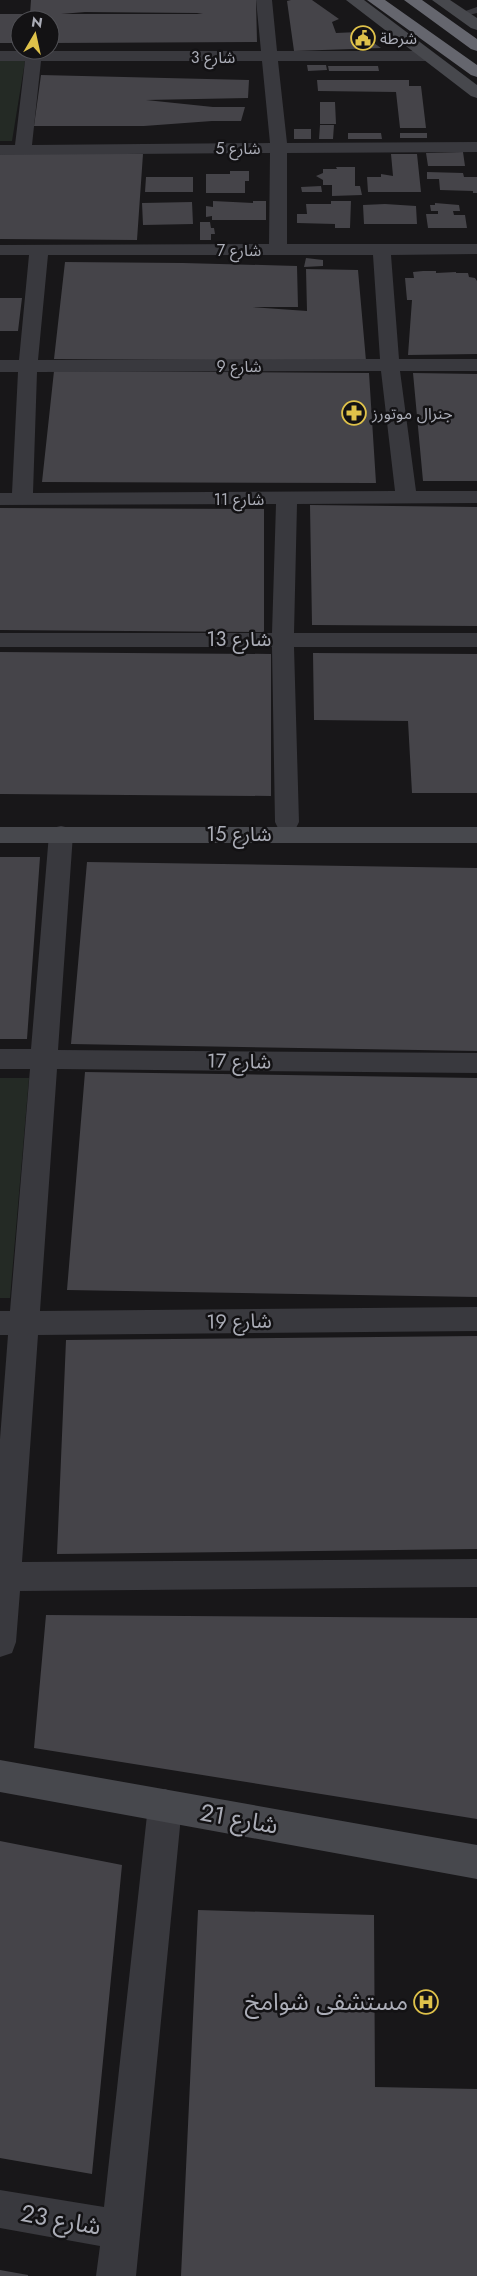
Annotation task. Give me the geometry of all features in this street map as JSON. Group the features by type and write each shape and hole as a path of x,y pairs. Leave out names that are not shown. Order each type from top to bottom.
{"highway":[{"path":"375,0 477,72"},
{"path":"412,0 477,46"}],"street":[{"path":"264,0 279,148 278,250"},
{"path":"354,0 477,93"},
{"path":"440,0 477,25"},
{"name":"شارع 3","path":"60,56 426,56"},
{"path":"23,150 34,60"},
{"name":"شارع 5","path":"0,150 477,147"},
{"name":"شارع 7","path":"0,250 477,249"},
{"path":"22,499 28,367 39,250"},
{"path":"382,250 390,366 406,496"},
{"name":"شارع 9","path":"0,366 477,365"},
{"name":"شارع 11","path":"0,499 477,497"},
{"path":"287,499 283,639 287,822"},
{"name":"شارع 13","path":"0,640 477,640"},
{"name":"شارع 15","path":"0,822 477,823"},
{"path":"0,1642 5,1577 12,1323 44,1059 61,834"},
{"name":"شارع 15","path":"0,835 477,835"},
{"name":"شارع 17","path":"0,1059 477,1063"},
{"name":"شارع 19","path":"12,1323 477,1318"},
{"path":"5,1577 477,1573"},
{"name":"شارع 21","path":"0,1776 477,1862"},
{"path":"116,2276 165,1806"},
{"name":"شارع 23","path":"0,2209 122,2230"}],"lane":[{"path":"461,14 477,10"}],"shaded area":[{"path":"0,61 25,61 12,141 0,141"},
{"path":"0,1078 29,1078 10,1298 0,1298"}],"building":[{"path":"31,0 256,0 257,42 60,43 60,10 30,10","holes":["85,12 203,14 61,14"]},
{"path":"312,0 339,19 332,22 336,33 358,32 381,48 294,51 287,1"},
{"path":"0,14 10,14 10,43 0,43"},
{"path":"307,65 326,65 327,70 308,71"},
{"path":"328,66 378,66 379,71 329,71"},
{"path":"41,75 249,80 248,98 146,100 213,107 245,107 241,121 144,126 34,126"},
{"path":"317,80 409,80 409,86 421,86 426,128 400,128 396,92 318,91"},
{"path":"320,102 335,102 336,124 320,124"},
{"path":"320,125 334,125 333,139 319,139"},
{"path":"294,129 311,129 311,139 294,139"},
{"path":"348,133 381,133 382,139 348,139"},
{"path":"400,133 427,133 427,138 400,138"},
{"path":"463,152 465,166 428,166 426,153"},
{"path":"0,154 143,154 137,240 0,239"},
{"path":"391,154 417,154 421,192 368,192 367,177 381,177 381,174 393,176"},
{"path":"336,167 355,167 355,186 360,186 362,195 332,196 332,185 323,185 323,180 316,176 323,173 323,169 337,169"},
{"path":"230,171 249,171 249,181 245,181 245,193 206,193 206,174 230,174"},
{"path":"427,172 463,173 464,177 477,177 477,193 473,193 473,191 440,190 439,179 427,179"},
{"path":"146,177 193,177 193,192 145,192"},
{"path":"321,186 322,192 302,192 301,187"},
{"path":"213,201 253,203 253,201 266,201 266,220 212,220 212,216 206,217 206,206 213,207"},
{"path":"331,201 351,201 350,228 335,228 335,224 297,223 297,214 307,214 306,204 331,204"},
{"path":"192,202 193,224 143,225 142,203"},
{"path":"435,203 459,205 460,211 453,211 454,215 465,215 467,228 428,228 426,214 438,214 438,211 431,211 430,205 435,205"},
{"path":"363,205 416,206 417,224 364,224"},
{"path":"200,222 210,222 211,228 214,228 215,234 211,234 211,240 200,240"},
{"path":"306,258 323,260 323,266 304,267"},
{"path":"65,262 297,266 298,307 252,307 307,311 306,269 358,270 366,361 54,359"},
{"path":"413,272 468,273 469,277 475,278 477,281 477,354 408,355 412,300 407,300 405,278 414,278"},
{"path":"0,298 22,298 18,331 0,331"},
{"path":"54,371 369,373 376,483 42,482"},
{"path":"413,373 477,374 477,481 423,481"},
{"path":"310,505 477,507 477,626 312,625"},
{"path":"0,508 264,509 264,632 0,630"},
{"path":"0,652 271,654 271,796 0,794"},
{"path":"313,653 477,654 477,793 412,793 408,721 314,720"},
{"path":"0,857 40,857 27,1039 0,1039"},
{"path":"87,862 477,868 477,1051 71,1044"},
{"path":"85,1072 477,1078 477,1297 67,1290"},
{"path":"477,1336 477,1549 57,1554 66,1340"},
{"path":"46,1615 477,1618 477,1819 34,1748"},
{"path":"0,1841 122,1865 92,2174 0,2158"},
{"path":"198,1910 374,1915 375,2087 477,2089 477,2276 181,2276"},
{"path":"0,2270 28,2275 28,2276 0,2276"}],"place":[{"name":"شرطة","path":"363,38"},
{"name":"جنرال موتورز","path":"354,413"},
{"name":"مستشفى شوامخ","path":"426,2002"}]}
